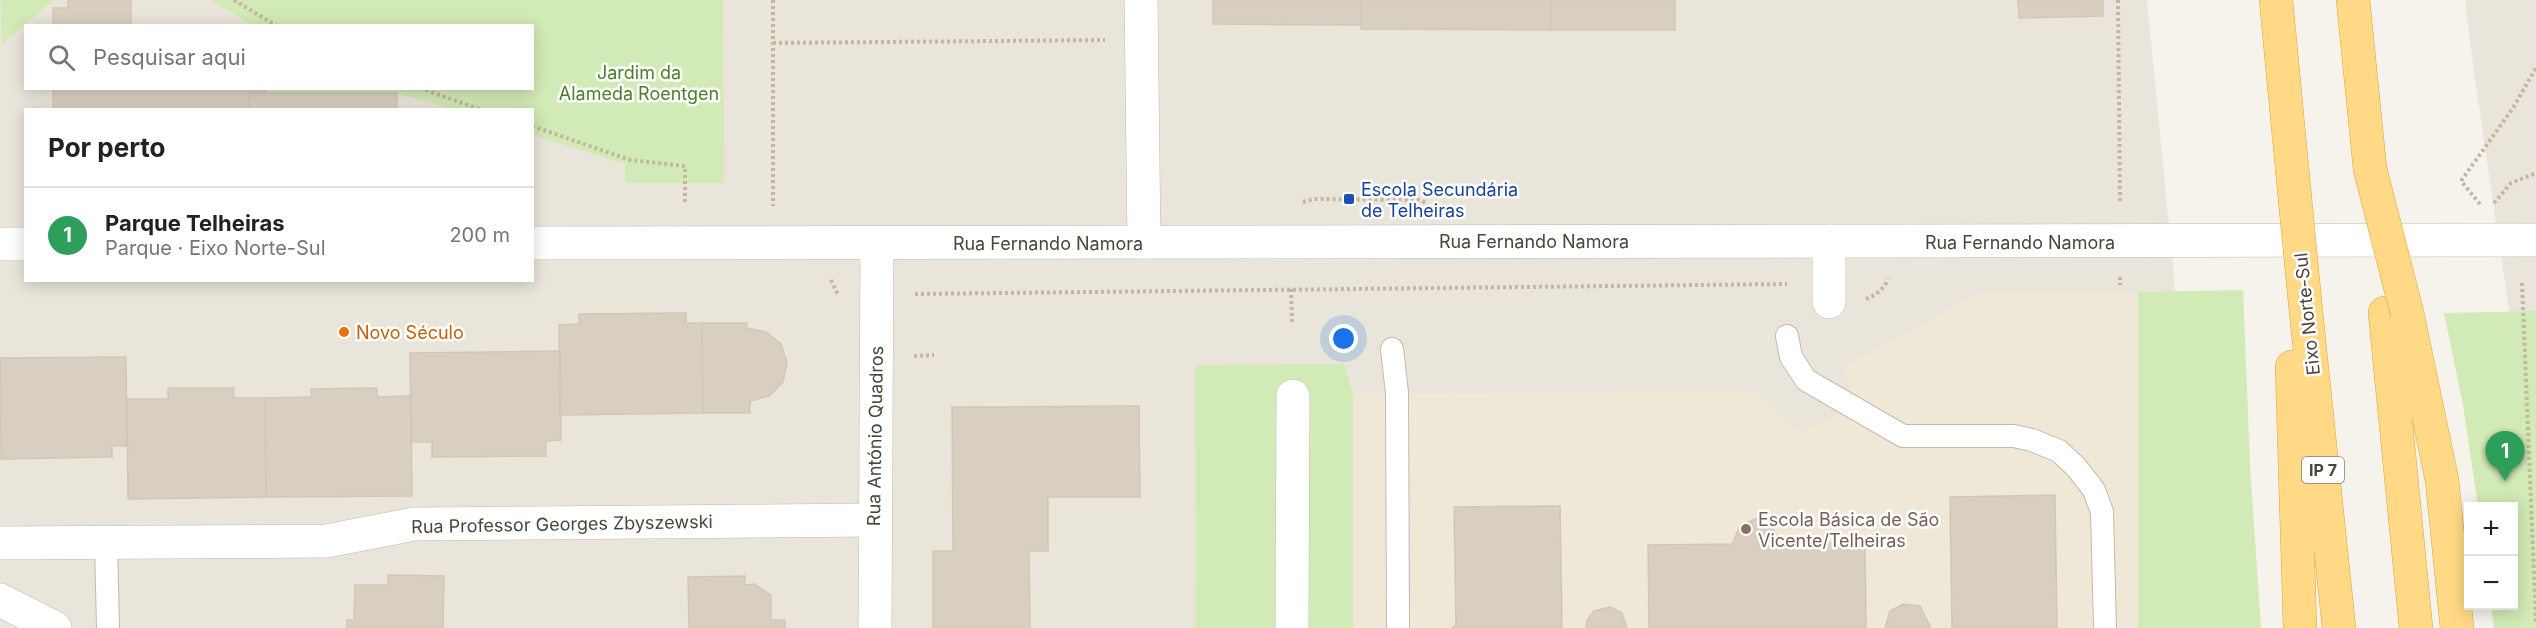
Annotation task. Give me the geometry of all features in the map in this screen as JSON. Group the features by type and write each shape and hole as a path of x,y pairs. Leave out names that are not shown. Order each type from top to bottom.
{"highway":[{"name":"Eixo Norte-Sul","path":"2276,0 2292,168 2299,312 2339,628"},
{"path":"2353,0 2370,169 2396,313 2442,480 2457,628"},
{"path":"2299,312 2300,628"},
{"path":"2396,313 2416,628"}],"street":[{"path":"1141,0 1144,242"},
{"name":"Rua Fernando Namora","path":"534,243 2536,240"},
{"path":"1829,241 1829,302"},
{"path":"0,244 24,243"},
{"name":"Rua António Quadros","path":"875,628 877,243"},
{"path":"1292,628 1293,396"},
{"name":"Rua Professor Georges Zbyszewski","path":"0,543 327,541 414,524 874,520"},
{"path":"0,600 55,628"}],"lane":[{"path":"1787,336 1791,357 1806,380 1903,436 2014,436 2060,451 2094,490 2102,512 2105,628"},
{"path":"1392,349 1397,393 1398,628"},
{"path":"106,543 108,628"}],"path":[{"path":"234,0 274,24"},
{"path":"773,0 773,215"},
{"path":"2118,0 2120,285"},
{"path":"773,43 1142,40"},
{"path":"2487,212 2461,181 2513,108 2536,68"},
{"path":"426,90 476,108"},
{"path":"534,127 630,160 685,166 686,215"},
{"path":"2493,205 2511,183 2536,173"},
{"path":"2522,283 2536,622"},
{"path":"876,294 1787,284"},
{"path":"1291,289 1292,323"}],"shaded area":[{"path":"0,0 2147,0 2208,628 0,628"},
{"path":"2465,0 2536,0 2536,493 2474,73"},
{"name":"Escola Básica de São Vicente/Telheiras","path":"1981,292 2138,292 2138,628 1353,628 1353,394 1754,390 1786,424 1805,430 1837,415 1850,388 1844,367"}],"green space":[{"path":"1,0 54,0 24,24 2,44"},
{"name":"Jardim da Alameda Roentgen","path":"210,0 723,0 724,183 626,183 625,164 534,135 534,108 448,108 397,93 266,93 266,90 534,90 534,24 250,24"},
{"path":"2243,290 2250,465 2261,628 2138,628 2138,292"},
{"path":"2536,311 2536,628 2494,628 2492,610 2518,610 2518,502 2477,502 2463,405 2444,313"},
{"path":"1344,364 1353,394 1353,628 1196,628 1195,365"}],"building":[{"path":"68,0 131,0 131,24 53,24 53,8 68,8"},
{"path":"1213,0 1361,0 1361,25 1213,24"},
{"path":"1361,0 1551,0 1551,30 1361,29"},
{"path":"1551,0 1675,0 1675,30 1551,30"},
{"path":"2018,0 2103,0 2103,16 2019,18"},
{"path":"53,90 266,90 266,93 249,93 249,108 53,108"},
{"path":"249,93 397,93 397,108 249,108"},
{"path":"686,313 686,323 702,323 703,413 560,415 559,325 579,324 579,314"},
{"path":"702,323 747,323 747,328 766,332 781,344 787,363 783,382 769,396 750,401 750,413 703,413"},
{"path":"560,351 561,440 546,441 546,456 432,457 432,442 411,442 410,353"},
{"path":"126,357 127,446 112,446 112,457 1,459 0,358"},
{"path":"168,388 234,388 234,398 265,398 266,497 128,499 127,399 168,399"},
{"path":"377,388 377,397 411,396 412,496 266,497 265,398 311,397 311,389"},
{"path":"1139,406 1140,497 1048,497 1048,551 1029,551 1030,628 933,628 933,551 953,551 952,407"},
{"path":"2055,495 2057,628 1952,628 1950,497"},
{"path":"1560,506 1562,628 1452,628 1456,625 1454,507"},
{"path":"1755,519 1772,525 1780,543 1865,542 1866,628 1649,628 1648,545 1732,544 1740,526"},
{"path":"388,575 444,576 443,628 347,628 347,620 354,620 355,585 388,585"},
{"path":"745,576 745,585 754,584 771,595 771,620 785,620 785,628 689,628 688,577"},
{"path":"1903,604 1920,606 1931,628 1885,628 1890,611"},
{"path":"1610,607 1622,613 1627,628 1586,628 1587,620 1594,611"}],"place":[{"name":"Escola Secundária de Telheiras","path":"1349,199"},
{"name":"Novo Século","path":"344,332"},
{"name":"Parque Telheiras","path":"2505,481"},
{"name":"Escola Básica de São Vicente/Telheiras","path":"1746,529"}]}
